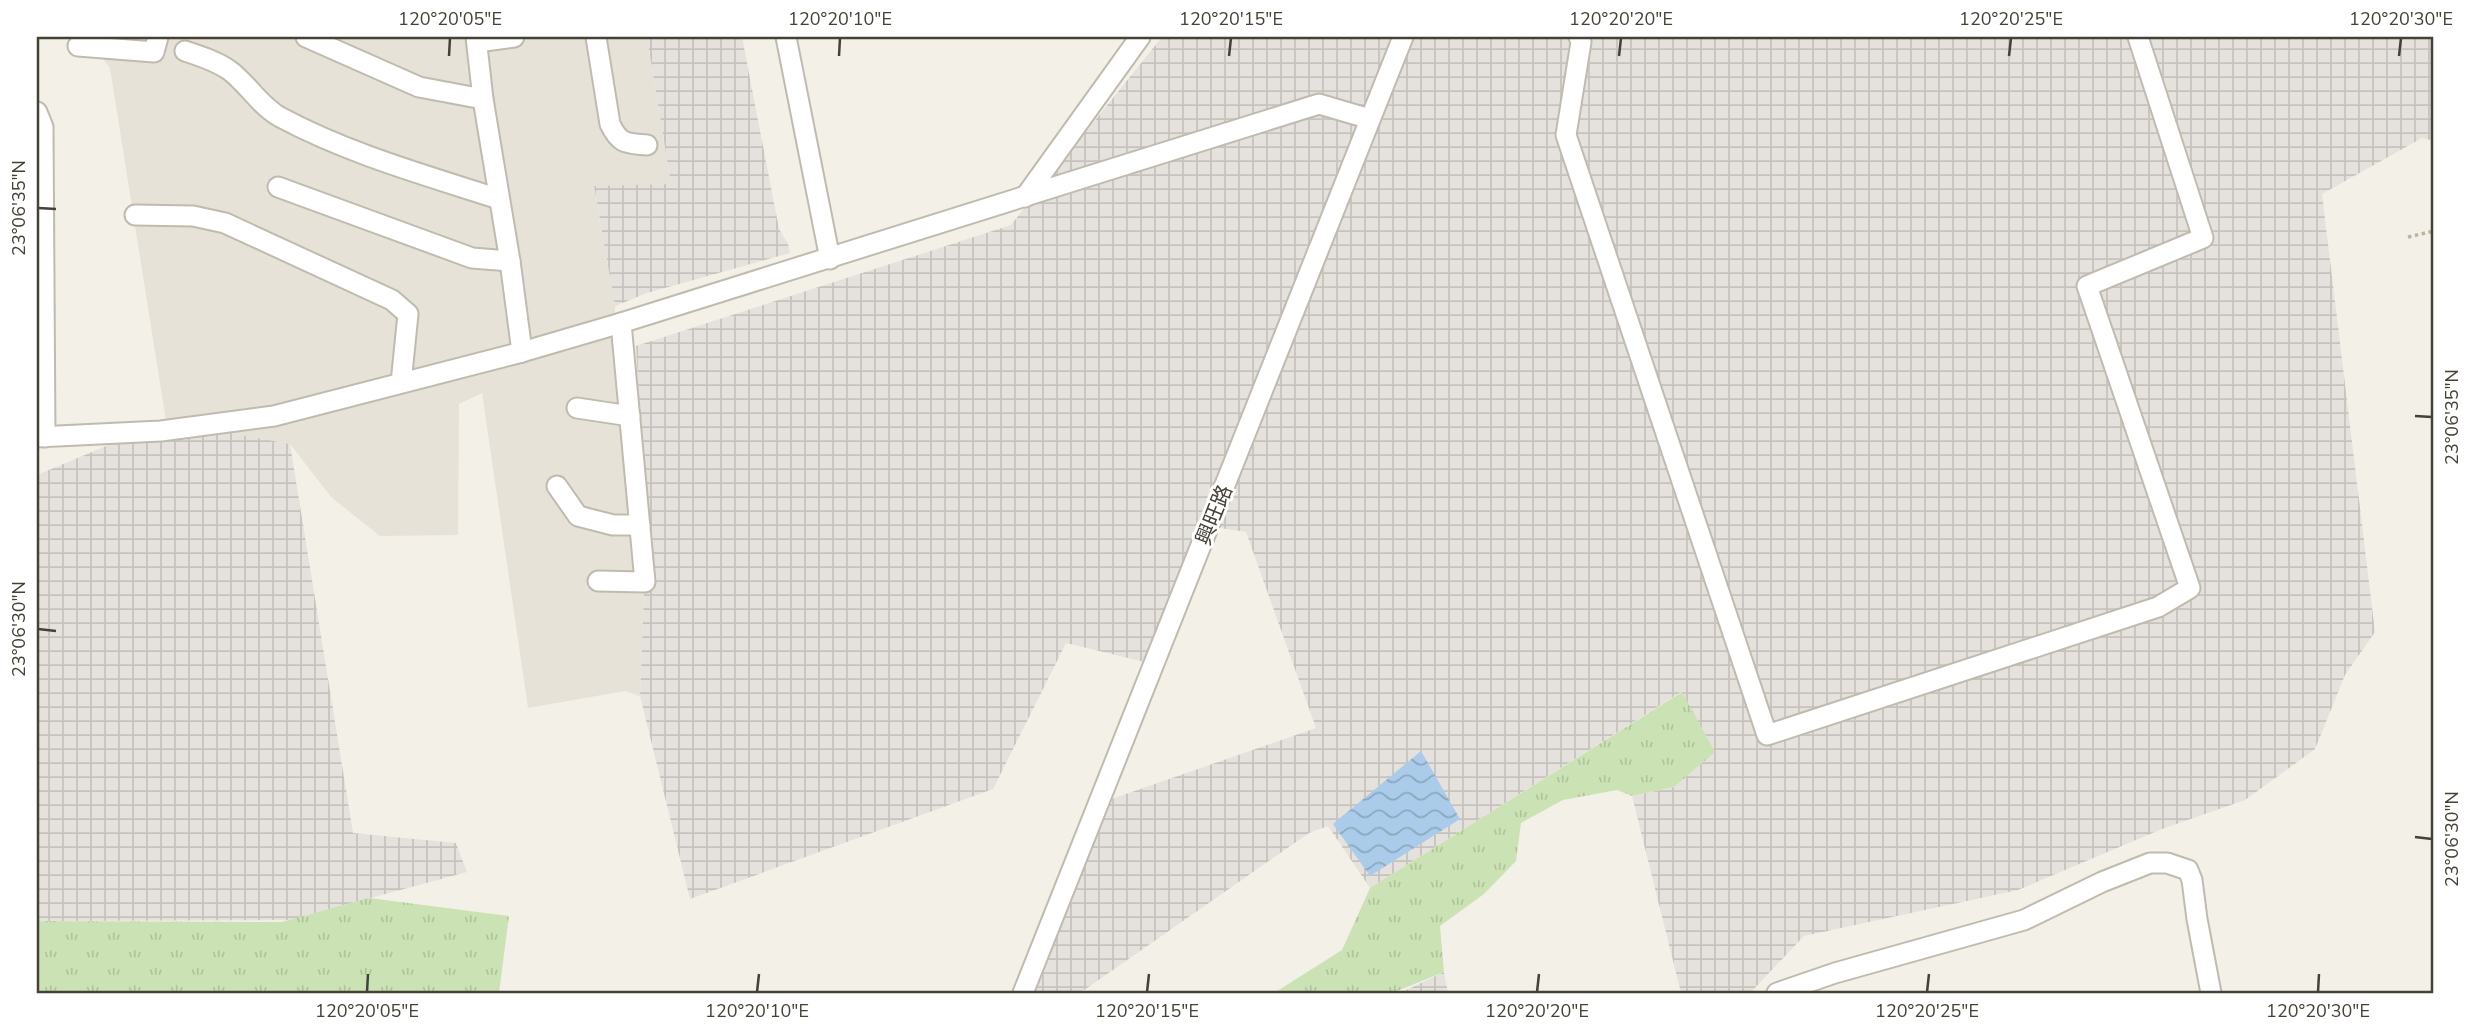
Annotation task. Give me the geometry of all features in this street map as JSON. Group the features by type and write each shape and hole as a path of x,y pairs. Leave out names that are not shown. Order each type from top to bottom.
{"street":[{"path":"78,46 154,52 158,37"},
{"path":"306,37 419,87 482,99"},
{"path":"514,37 476,39 482,99 510,261 522,352"},
{"path":"596,37 610,124 616,137 627,144 647,145"},
{"path":"786,37 830,259"},
{"path":"1025,197 1140,37"},
{"name":"興旺路","path":"1024,993 1403,37"},
{"path":"1583,38 1566,135 1768,735 2158,607 2190,588 2087,286 2203,238 2138,37"},
{"path":"185,51 229,70 277,115 334,142 402,168 499,199"},
{"path":"37,113 43,127 41,437 161,431 274,416 522,352 621,323 1319,104 1370,119"},
{"path":"278,187 472,258 510,261"},
{"path":"135,215 193,216 225,223 392,300 408,314 401,383"},
{"path":"598,581 645,582 621,323"},
{"path":"578,408 629,416"},
{"path":"557,486 578,516 613,525 640,524"},
{"path":"1777,993 1835,973 2024,920 2102,882 2150,863 2167,863 2188,870 2211,993"}],"path":[{"path":"2408,237 2434,231"}],"shaded area":[{"path":"86,37 647,37 671,184 594,187 615,306 614,371 644,593 640,696 625,691 528,708 482,393 459,404 458,535 380,536 331,497 290,444 166,421 110,68"},
{"path":"647,37 742,37 779,229 790,253 647,293 615,306 594,186 671,184"},
{"path":"1162,37 2434,37 2434,141 2422,138 2322,194 2375,632 2345,675 2315,749 2245,800 2162,829 2018,890 1804,936 1750,993 1681,993 1632,796 1674,787 1681,692 1370,888 1328,826 1309,833 1080,993 1028,993 1100,803 1316,728 1246,532 1208,526 1157,665 1066,643 993,789 690,899 640,696 644,593 650,587 636,346 1011,225"},
{"path":"166,421 290,444 353,833 456,843 467,872 289,920 37,921 37,475"},
{"path":"1444,972 1448,993 1400,993"}],"green space":[{"path":"1682,692 1715,752 1674,787 1632,796 1617,790 1563,800 1521,823 1516,861 1484,894 1440,926 1444,972 1392,993 1274,993 1342,950 1370,888"},
{"path":"369,898 509,916 499,993 37,993 37,921 281,922"}],"water":[{"path":"1421,751 1460,819 1370,876 1333,824"}]}
